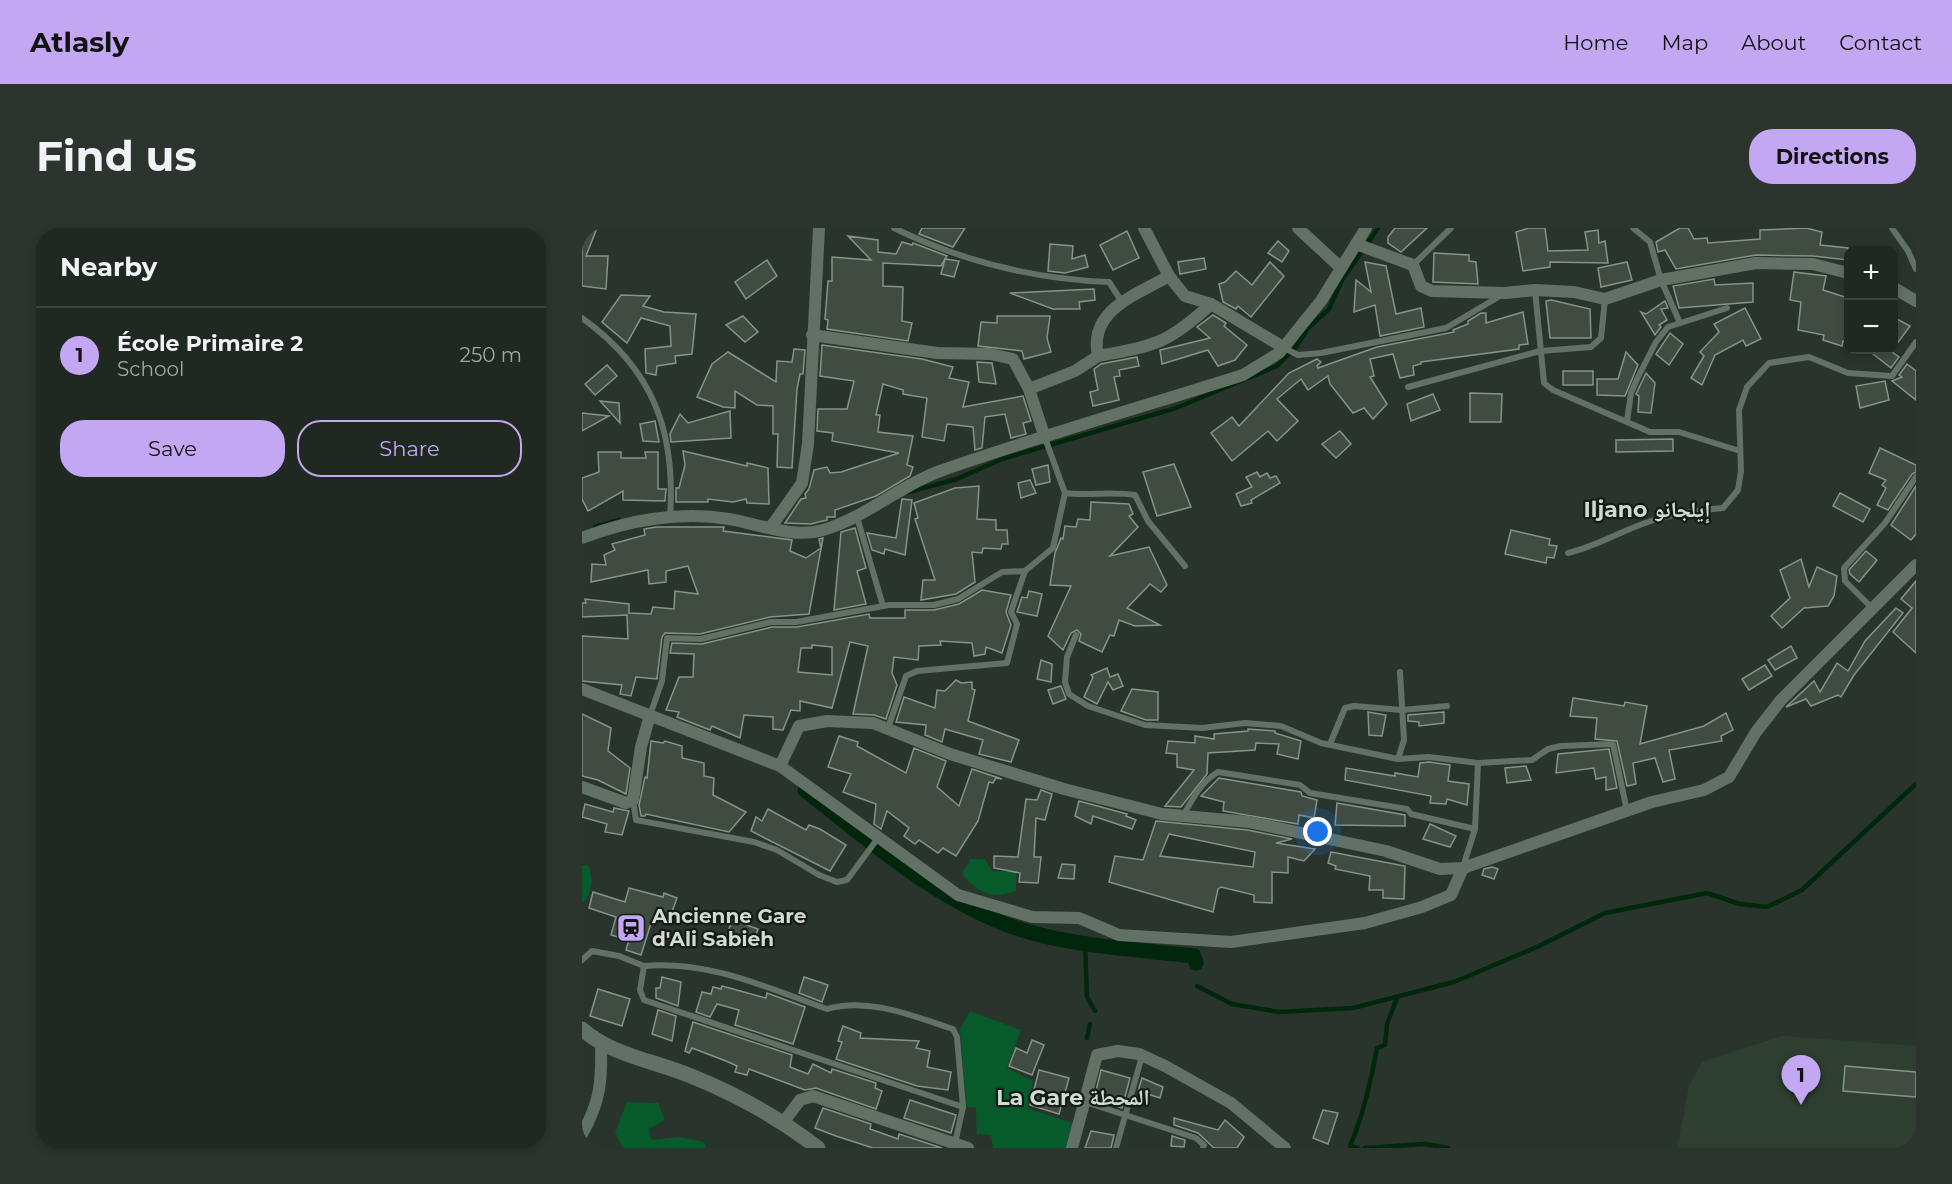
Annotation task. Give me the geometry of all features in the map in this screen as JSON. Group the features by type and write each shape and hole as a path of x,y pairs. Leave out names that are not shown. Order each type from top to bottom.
{"main road":[{"path":"582,1029 601,1042 689,1075 783,1123 818,1148"}],"street":[{"path":"771,527 802,483 808,444 819,228"},
{"path":"1144,228 1169,276 1185,296 1211,304 1283,347"},
{"path":"1298,228 1341,268"},
{"path":"582,538 632,521 670,517 727,518 800,533 821,531 857,517 937,472 1243,375 1279,353 1322,301 1366,228"},
{"path":"1356,244 1413,265 1421,286 1432,291 1504,293 1535,290 1574,291 1605,299 1661,280 1756,263 1814,264 1844,272"},
{"path":"1098,356 1095,343 1097,328 1108,313 1169,276"},
{"path":"1898,291 1916,302"},
{"path":"1029,389 1075,371 1098,356 1151,347 1183,330 1211,304"},
{"path":"812,335 937,353 1004,356 1017,363 1029,389 1045,438"},
{"path":"780,766 800,726 826,721 873,723 950,754 1064,789 1162,814 1249,822 1386,851 1440,869 1463,868 1627,811 1704,790 1728,777 1756,732 1781,700 1916,565"},
{"path":"582,689 780,766 958,895 1032,916 1079,918 1119,935 1231,942 1365,923 1422,907 1451,895 1463,868"},
{"path":"582,788 626,803 633,800 640,747 650,715"},
{"path":"582,1134 591,1118 602,1080 601,1042"},
{"path":"1072,1148 1096,1055 1118,1051 1142,1056 1231,1103 1285,1148"},
{"path":"783,1123 800,1100 813,1096 954,1146 968,1148"}],"lane":[{"path":"894,228 959,258 1060,280 1109,282 1122,303"},
{"path":"1413,265 1451,228"},
{"path":"1633,228 1650,242 1661,280 1680,323"},
{"path":"1892,228 1908,251 1916,269"},
{"path":"1535,290 1544,383 1553,390 1650,432 1679,432 1740,451"},
{"path":"1283,347 1298,355 1309,354 1446,328 1504,293"},
{"path":"1408,387 1540,351 1591,347 1601,338 1605,299"},
{"path":"1627,421 1631,393 1656,342 1668,327 1727,308"},
{"path":"582,318 601,331 637,369 652,394 664,427 673,480 670,517"},
{"path":"1568,553 1590,548 1653,520 1693,510 1723,508 1738,490 1741,471 1739,410 1747,387 1769,363 1809,357 1848,373 1892,376 1916,342"},
{"path":"888,728 906,676 917,671 1007,663 1017,624 1011,612 1025,571 1053,548 1065,493 1045,438"},
{"path":"1872,608 1845,581 1844,568 1885,523 1916,477"},
{"path":"1065,493 1090,496 1113,491 1135,495 1148,521 1185,566"},
{"path":"857,517 883,606"},
{"path":"650,715 662,681 667,638 717,637 726,631 771,622 796,622 883,606 934,605 958,599 1002,572 1025,571"},
{"path":"1076,635 1067,657 1065,682 1069,694 1088,706 1145,725 1202,728 1245,723 1281,726 1330,744 1398,759 1429,757 1479,763 1532,760 1548,749 1561,746 1613,744 1627,811"},
{"path":"1398,759 1404,740 1400,672"},
{"path":"1330,744 1345,708 1354,706 1402,710 1447,706"},
{"path":"1463,868 1474,829 1479,763"},
{"path":"1183,816 1197,790 1207,778 1218,772 1300,785 1310,793 1407,809 1411,814 1474,829"},
{"path":"633,800 636,820 754,842 777,850 819,875 837,882 847,880 878,838"},
{"path":"582,960 592,951 619,956 644,966 663,964 730,974 827,1009 842,1005 894,1009 953,1029 957,1037 963,1107 954,1146"},
{"path":"644,966 640,990 644,1000 963,1107"},
{"path":"1116,1148 1142,1056"},
{"path":"1084,1102 1196,1138 1204,1145 1203,1148"}],"shaded area":[{"path":"1782,1036 1916,1046 1916,1148 1677,1148 1689,1086 1702,1062"}],"green space":[{"path":"971,859 985,859 992,871 1016,872 1016,891 999,895 986,893 974,886 962,874"},
{"path":"582,865 588,865 592,880 588,895 582,904"},
{"path":"970,1011 1021,1030 1007,1068 1033,1081 1027,1108 1075,1124 1068,1148 993,1148 991,1135 977,1134 976,1107 966,1107 960,1029"},
{"path":"627,1102 658,1103 665,1120 649,1129 651,1140 679,1137 704,1142 706,1148 623,1148 615,1133"}],"building":[{"path":"582,228 597,228 586,256 608,256 606,289 582,286"},
{"path":"922,228 965,228 953,247 919,234"},
{"path":"1395,228 1427,228 1401,252 1388,243 1388,237"},
{"path":"1529,228 1545,228 1548,251 1588,250 1585,232 1598,230 1599,243 1605,241 1608,263 1550,262 1550,267 1523,271 1516,232"},
{"path":"1680,228 1688,228 1694,239 1707,238 1708,243 1760,239 1760,230 1806,228 1822,232 1820,245 1844,248 1844,260 1813,256 1756,255 1676,269 1665,250 1658,252 1656,242"},
{"path":"1127,231 1139,258 1113,270 1100,245"},
{"path":"848,236 878,240 878,252 896,254 902,242 912,245 913,243 947,256 941,266 883,263 883,286 903,287 902,321 912,323 908,341 827,329 828,320 825,319 828,281 832,281 832,257 871,260"},
{"path":"1278,241 1289,251 1282,262 1268,253"},
{"path":"1050,244 1073,246 1072,259 1085,255 1088,267 1065,273 1048,271"},
{"path":"1434,253 1469,255 1469,261 1476,262 1478,284 1433,282"},
{"path":"1204,258 1206,269 1180,274 1178,262"},
{"path":"945,259 959,261 954,277 941,274"},
{"path":"767,260 777,276 746,299 735,282"},
{"path":"1270,262 1284,276 1251,317 1238,306 1236,309 1223,302 1219,284 1225,282 1236,271 1252,285"},
{"path":"1365,262 1386,266 1396,314 1421,308 1424,327 1380,336 1375,305 1354,312 1356,280 1371,292"},
{"path":"1627,262 1632,280 1601,287 1598,268"},
{"path":"1794,272 1826,276 1823,290 1844,297 1844,341 1842,346 1823,340 1824,335 1798,330 1801,302 1790,300"},
{"path":"1714,279 1715,285 1753,283 1753,302 1679,308 1673,286"},
{"path":"1094,289 1095,300 1079,302 1080,309 1053,309 1010,293"},
{"path":"621,295 650,296 643,306 664,312 696,314 692,354 675,356 676,363 657,366 656,375 646,373 645,349 671,346 670,326 641,318 627,343 602,322"},
{"path":"1551,300 1590,309 1591,338 1550,338 1546,301"},
{"path":"1665,301 1668,308 1661,309 1667,320 1659,325 1661,327 1655,335 1641,312 1646,314"},
{"path":"1745,308 1761,339 1746,346 1743,340 1715,355 1702,385 1691,378 1704,356 1700,352 1719,332 1714,324"},
{"path":"1523,312 1528,344 1519,345 1519,349 1421,362 1413,366 1414,375 1400,378 1393,354 1370,359 1374,376 1370,377 1387,404 1373,419 1364,408 1353,413 1330,384 1328,376 1308,390 1301,379 1277,399 1298,421 1277,441 1268,431 1232,461 1211,433 1232,417 1239,426 1289,373 1317,359 1321,362 1318,368 1377,347 1454,332 1453,330 1468,324 1468,321 1481,313 1486,313 1486,323"},
{"path":"1213,315 1226,323 1224,326 1247,345 1235,360 1218,366 1208,350 1162,364 1160,350 1210,338 1197,327"},
{"path":"743,316 758,332 745,342 726,325"},
{"path":"997,316 1050,316 1047,338 1051,352 1024,359 1022,351 978,346 981,322 997,323"},
{"path":"1898,320 1910,326 1898,342"},
{"path":"1670,333 1683,344 1669,365 1656,354"},
{"path":"822,345 922,359 953,367 949,378 969,382 963,407 1023,396 1031,421 1023,423 1026,434 1011,438 1005,414 985,417 982,448 975,450 973,427 947,424 944,441 922,437 927,398 903,394 903,390 883,384 876,415 880,415 878,432 913,436 907,465 913,467 910,476 876,496 835,510 835,517 827,517 827,520 811,524 785,523 801,499 806,498 805,494 809,489 814,470 827,467 830,473 841,472 899,453 832,441 833,433 817,431 818,409 847,409 854,381 820,376"},
{"path":"794,349 805,350 803,374 800,374 797,389 792,468 777,467 778,434 773,434 773,406 757,405 735,391 735,408 723,407 697,397 712,364 728,352 776,382 777,361 792,362"},
{"path":"1626,352 1638,365 1625,396 1597,395 1597,379 1618,379"},
{"path":"1873,354 1895,354 1899,357 1891,368"},
{"path":"1137,357 1139,366 1119,370 1120,376 1114,377 1119,400 1093,406 1090,392 1098,390 1094,369 1101,364"},
{"path":"977,362 992,363 996,384 979,382"},
{"path":"1907,364 1916,371 1916,400 1892,381 1902,377 1899,375"},
{"path":"607,365 617,376 595,395 585,384"},
{"path":"1563,371 1593,371 1593,385 1563,385"},
{"path":"1646,373 1655,383 1651,413 1638,412 1639,396 1636,394"},
{"path":"1885,381 1889,400 1860,408 1856,386"},
{"path":"1470,393 1502,394 1501,422 1470,422"},
{"path":"1433,394 1440,410 1411,421 1407,404"},
{"path":"600,401 619,403 620,423"},
{"path":"730,411 731,438 671,442 670,434 680,414 688,423"},
{"path":"582,413 609,416 582,431"},
{"path":"655,421 659,442 643,441 640,424"},
{"path":"1340,431 1351,444 1336,458 1322,444"},
{"path":"1673,439 1673,451 1616,452 1616,440"},
{"path":"1880,448 1916,465 1916,472 1912,474 1888,510 1877,505 1886,488 1882,485 1886,480 1869,473"},
{"path":"683,451 747,466 747,463 768,468 769,504 747,503 746,499 733,502 708,499 708,502 676,502 676,488 679,488 685,465"},
{"path":"598,452 621,452 621,458 646,458 645,452 658,452 658,489 666,489 665,501 623,500 623,491 588,511 582,499 582,478 599,472"},
{"path":"1174,464 1191,507 1157,516 1143,472"},
{"path":"1048,465 1050,482 1036,485 1032,469"},
{"path":"1257,472 1260,477 1267,473 1270,478 1276,476 1280,483 1251,500 1252,503 1241,506 1236,494 1252,487 1246,477"},
{"path":"1030,480 1036,493 1021,498 1018,483"},
{"path":"979,486 977,519 996,520 996,530 1007,530 1008,544 1002,544 1001,549 983,548 982,553 972,552 975,582 956,594 921,600 923,580 935,580 915,519 918,518 914,503 955,488"},
{"path":"1916,486 1916,534 1911,540 1891,525"},
{"path":"1840,493 1870,509 1863,522 1833,506"},
{"path":"902,499 912,500 905,555 885,549 884,554 872,550 867,533 896,538"},
{"path":"1091,502 1129,504 1133,514 1129,516 1138,527 1110,556 1149,547 1167,585 1161,592 1150,584 1127,608 1160,625 1135,626 1119,620 1114,636 1110,635 1102,652 1079,641 1081,634 1077,630 1071,633 1063,650 1048,636 1071,586 1050,585 1055,553 1061,538 1063,539 1065,526 1076,527 1078,519 1090,520"},
{"path":"724,527 723,531 792,540 790,551 806,558 821,548 819,539 823,538 809,614 770,617 700,634 665,633 662,637 657,679 636,677 631,696 620,694 622,685 582,681 582,636 628,639 627,615 582,617 582,603 586,603 585,599 629,604 629,613 651,614 653,607 674,609 675,591 698,594 688,566 666,571 666,582 649,584 648,570 591,582 592,564 606,565 604,555 615,550 612,544 645,535 644,529"},
{"path":"855,528 866,568 857,571 866,604 834,610 841,532"},
{"path":"1511,530 1550,539 1549,545 1557,546 1554,558 1547,557 1546,563 1505,554"},
{"path":"1866,551 1877,560 1859,582 1849,570"},
{"path":"1801,559 1809,587 1817,567 1837,576 1834,596 1828,606 1804,608 1782,628 1771,616 1790,598 1780,570"},
{"path":"1916,581 1916,653 1893,632 1912,608 1901,599"},
{"path":"982,590 1011,595 1006,612 1011,625 1002,653 986,647 985,654 974,656 972,643 940,641 941,645 919,646 918,660 894,657 892,673 897,685 886,719 874,715 853,714 868,646 850,642 832,708 800,701 800,711 791,710 783,730 773,729 773,717 744,715 740,738 712,726 710,730 677,717 679,712 666,710 679,677 693,677 694,654 670,653 672,643 702,644 772,627 797,627 869,614 870,618 905,618 905,610 934,610 959,604","holes":["812,645 832,647 832,675 798,672 801,648 812,648"]},
{"path":"1029,591 1042,594 1037,616 1017,612 1022,597 1027,598"},
{"path":"1896,608 1903,613 1854,675 1841,697 1838,695 1811,706 1806,699 1786,707 1814,681 1820,692 1837,663 1848,671 1865,641"},
{"path":"1791,646 1797,658 1775,670 1768,660"},
{"path":"1041,660 1052,664 1051,682 1037,679"},
{"path":"1765,665 1772,676 1749,690 1742,679"},
{"path":"1107,668 1110,677 1118,674 1123,686 1113,690 1108,682 1097,704 1084,697 1093,677 1091,675"},
{"path":"956,680 961,683 972,682 972,689 975,690 968,721 1019,740 1011,762 979,754 983,740 945,729 942,742 925,735 926,725 896,722 904,697 935,708 937,690 945,691"},
{"path":"1061,686 1066,699 1053,704 1048,690"},
{"path":"1132,689 1158,692 1158,720 1146,720 1121,711"},
{"path":"1573,698 1624,706 1625,702 1647,706 1640,744 1704,726 1726,713 1733,730 1721,736 1722,741 1669,750 1675,779 1663,782 1655,758 1633,763 1636,784 1627,786 1617,741 1595,739 1597,718 1570,716"},
{"path":"1368,712 1386,715 1382,736 1369,735"},
{"path":"1444,712 1444,723 1419,726 1419,722 1408,721 1408,715"},
{"path":"582,714 611,728 608,751 630,768 626,794 598,780 582,776"},
{"path":"1248,729 1275,731 1275,733 1301,741 1298,759 1277,754 1279,744 1256,743 1255,750 1208,753 1207,774 1181,807 1165,806 1194,770 1177,767 1177,754 1166,753 1168,741 1195,743 1195,736 1214,739 1214,734 1248,731"},
{"path":"839,736 858,742 857,746 906,773 914,748 946,761 937,787 959,806 972,769 1002,779 996,778 993,783 989,782 978,821 956,856 943,848 938,853 919,840 915,844 904,836 909,828 887,811 881,829 874,824 876,804 843,792 851,774 828,767"},
{"path":"651,741 663,743 665,741 682,746 682,758 704,763 704,776 714,778 713,795 746,812 729,832 646,814 641,816 639,805 645,777 647,778"},
{"path":"1609,749 1617,788 1606,790 1606,777 1596,779 1594,768 1556,773 1558,754"},
{"path":"1420,763 1450,765 1448,781 1469,784 1467,805 1447,799 1446,804 1430,803 1431,796 1345,780 1346,768 1395,776 1395,773 1418,777"},
{"path":"1526,766 1531,780 1507,783 1505,768"},
{"path":"1219,778 1301,792 1302,796 1317,800 1314,818 1299,815 1298,824 1223,811 1224,802 1201,796"},
{"path":"1041,790 1052,794 1045,820 1036,818 1034,857 1041,857 1038,883 1019,882 1020,873 994,868 994,856 1018,857 1026,799 1037,800"},
{"path":"1079,801 1127,814 1126,816 1136,820 1132,829 1093,816 1091,824 1075,816"},
{"path":"1337,803 1405,815 1405,826 1335,825"},
{"path":"585,804 613,812 614,808 629,811 622,835 605,832 607,824 582,817"},
{"path":"768,809 806,830 809,825 820,829 846,845 830,871 751,831 756,817 762,821"},
{"path":"1156,821 1248,830 1292,839 1276,843 1315,849 1304,861 1288,857 1288,873 1272,872 1272,903 1254,902 1254,895 1221,887 1218,889 1213,912 1109,882 1115,856 1143,860","holes":["1169,834 1255,852 1253,867 1160,856"]},
{"path":"1430,824 1456,836 1450,847 1423,839"},
{"path":"1331,852 1405,866 1404,899 1383,898 1383,890 1369,890 1370,876 1335,869 1336,866 1328,863"},
{"path":"1062,864 1075,865 1074,879 1058,878"},
{"path":"1492,867 1498,869 1494,879 1482,875 1484,869"},
{"path":"629,888 663,897 664,893 677,898 668,923 653,917 641,955 626,950 629,940 611,935 616,917 589,908 593,892 625,902"},
{"path":"732,920 758,929 752,946 726,938"},
{"path":"662,977 681,982 678,1006 656,998 656,988 660,988"},
{"path":"804,977 828,985 822,1002 799,993"},
{"path":"722,986 766,998 767,993 805,1007 793,1044 735,1025 739,1010 717,1004 710,1017 696,1012 702,992 711,994 713,987 721,989"},
{"path":"598,989 630,999 622,1026 590,1016"},
{"path":"658,1010 676,1016 672,1041 652,1034"},
{"path":"693,1022 792,1055 790,1067 808,1074 813,1064 831,1073 832,1069 876,1083 875,1088 882,1091 876,1109 816,1088 805,1090 749,1069 747,1075 735,1072 737,1066 692,1048 689,1053 685,1051"},
{"path":"843,1026 861,1033 860,1038 919,1041 916,1048 930,1051 927,1067 951,1072 948,1090 917,1086 836,1059 842,1042 838,1041"},
{"path":"1032,1040 1044,1045 1032,1075 1009,1066 1016,1048 1027,1053"},
{"path":"1845,1066 1916,1072 1916,1097 1843,1091"},
{"path":"1039,1070 1069,1078 1059,1114 1030,1105"},
{"path":"1101,1070 1130,1078 1122,1108 1094,1099"},
{"path":"1142,1078 1163,1087 1160,1098 1138,1091"},
{"path":"910,1100 956,1115 951,1133 904,1118"},
{"path":"823,1108 871,1124 870,1129 898,1139 899,1134 942,1148 873,1148 836,1136 815,1128"},
{"path":"1323,1110 1338,1113 1328,1144 1313,1138"},
{"path":"1174,1118 1218,1130 1225,1120 1244,1137 1237,1148 1214,1148 1198,1133 1174,1125"},
{"path":"1091,1131 1114,1135 1111,1148 1085,1148"},
{"path":"1172,1136 1185,1140 1184,1147 1171,1146"}],"waterway":[{"path":"908,492 957,479 1002,459 1176,408 1277,366 1296,347 1308,328 1329,309 1342,280 1378,228"},
{"path":"595,527 619,520"},
{"path":"1197,986 1232,1004 1279,1012 1353,1008 1454,982 1537,947 1605,913 1707,893 1740,904 1767,907 1802,890 1916,784"},
{"path":"805,790 926,882 951,898 1005,924 1074,942 1194,956 1196,963"},
{"path":"1085,942 1087,997 1095,1011"},
{"path":"1372,1074 1377,1048 1385,1045 1387,1024 1397,998"},
{"path":"1087,1038 1090,1024"},
{"path":"1358,1148 1350,1146 1371,1077"},
{"path":"1365,1148 1425,1144 1448,1148"}],"place":[{"name":"Ancienne Gare d'Ali Sabieh","path":"631,928"},
{"name":"École Primaire 2","path":"1801,1105"}],"district":[{"name":"Iljano إيلجانو","path":"1647,509"},
{"name":"La Gare المحطة","path":"1073,1097"}]}
